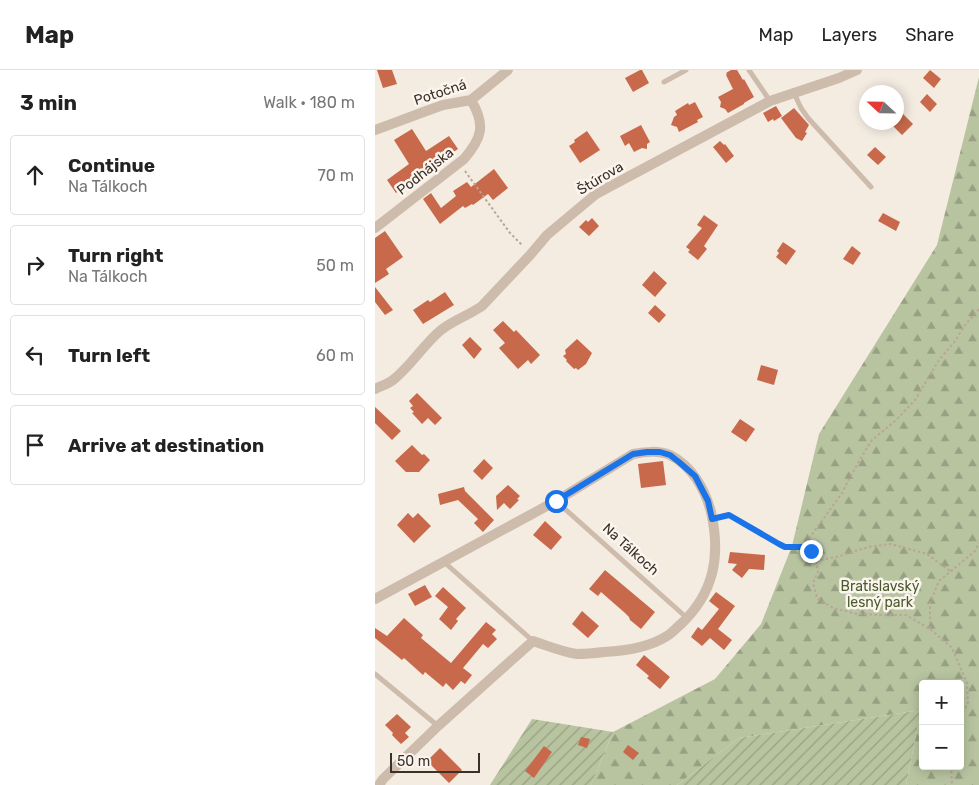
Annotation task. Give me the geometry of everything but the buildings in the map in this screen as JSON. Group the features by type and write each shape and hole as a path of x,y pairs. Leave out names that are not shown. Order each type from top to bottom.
{"street":[{"name":"Potočná","path":"375,130 443,105 471,100 507,70"},
{"name":"Štúrova","path":"375,389 391,382 441,330 481,306 531,254 547,234 596,194 770,101 839,78 856,70"},
{"name":"Podhájska","path":"375,228 464,159 472,150 481,125 478,112 471,100"},
{"path":"375,600 556,501 633,454 660,452 670,455 695,476 708,501 715,538 715,559 710,582 700,602 687,618 667,636 646,645 623,651 578,654 533,641 438,726 379,785"}],"lane":[{"path":"664,82 686,70"},
{"path":"749,70 770,101"},
{"path":"794,93 807,118 871,187"},
{"name":"Na Tálkoch","path":"556,501 687,618"},
{"path":"444,561 533,641"},
{"path":"375,674 438,726"}],"path":[{"path":"459,163 510,232 531,254"},
{"path":"803,547 838,500 871,442 915,400 939,360 979,309"},
{"path":"712,519 729,515 785,547 803,547 811,551 816,561 818,572 813,583 817,598 833,608 857,614 906,615 930,629 952,648 967,683 969,703 964,711"},
{"path":"930,629 930,603 939,581 975,551 979,543"},
{"path":"816,561 868,547 891,544 927,554 950,571"},
{"path":"951,770 952,785"}],"green space":[{"name":"Bratislavský lesný park","path":"979,77 979,785 906,785 919,720 919,770 964,770 964,680 919,680 919,710 739,738 677,785 591,785 613,732 715,679 761,624 792,546 819,434 937,245"},
{"path":"919,710 919,720 906,785 677,785 739,738"},
{"path":"532,719 613,732 591,785 490,785"}],"route":[{"path":"556,501 633,454 660,452 670,455 695,476 708,501 712,519 729,515 785,547 803,547 811,551"}]}
